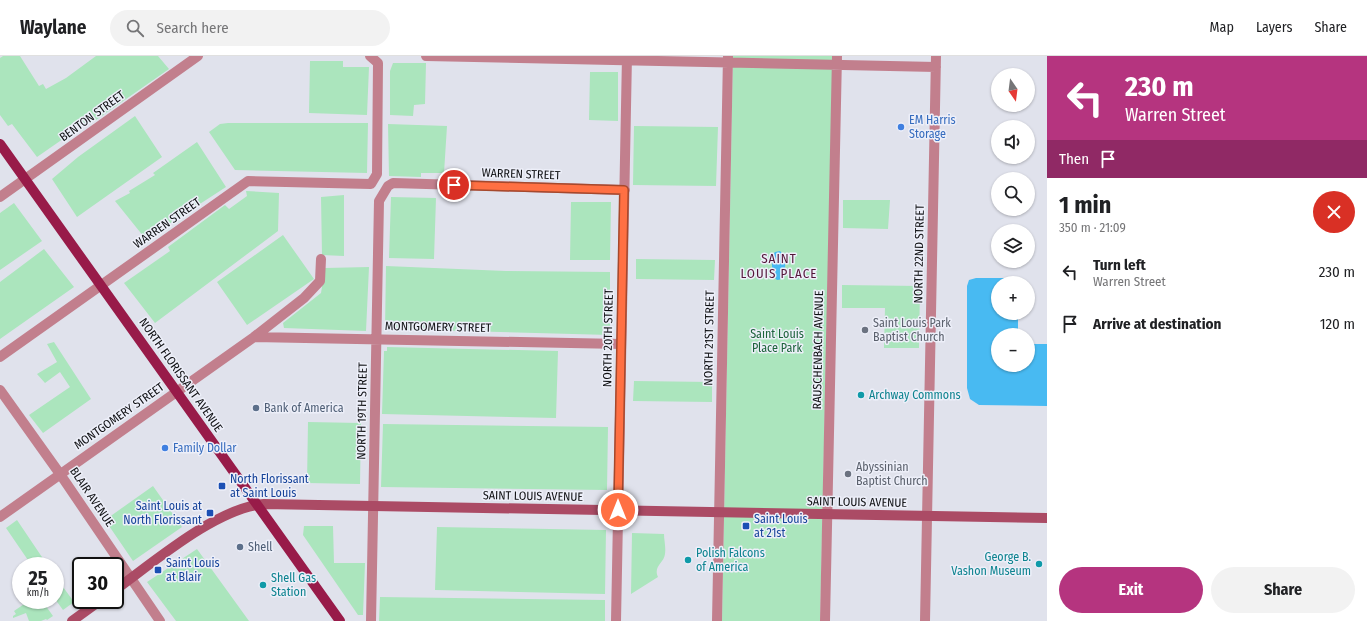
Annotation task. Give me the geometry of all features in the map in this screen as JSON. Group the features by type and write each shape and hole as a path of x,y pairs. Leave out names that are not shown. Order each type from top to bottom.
{"main road":[{"name":"NORTH FLORISSANT AVENUE","path":"0,144 340,621"}],"street":[{"name":"BENTON STREET","path":"0,197 198,56"},
{"name":"WARREN STREET","path":"0,357 248,181 371,184 377,174 378,63 370,56"},
{"path":"426,56 837,60 936,66"},
{"name":"NORTH 22ND STREET","path":"925,621 936,56"},
{"name":"NORTH 20TH STREET","path":"616,621 627,58"},
{"name":"NORTH 21ST STREET","path":"717,621 728,59"},
{"name":"RAUSCHENBACH AVENUE","path":"826,621 837,60"},
{"name":"WARREN STREET","path":"379,201 388,186 392,183 624,190"},
{"name":"NORTH 19TH STREET","path":"371,621 379,201"},
{"name":"MONTGOMERY STREET","path":"0,517 254,337 304,298 317,285 321,278 321,258"},
{"name":"MONTGOMERY STREET","path":"254,337 621,344"},
{"name":"BLAIR AVENUE","path":"0,390 60,474 160,621"},
{"name":"SAINT LOUIS AVENUE","path":"124,584 205,527 237,510 257,504 1047,518"},
{"path":"72,621 89,609"}],"green space":[{"path":"3,56 20,56 39,86 43,84 46,89 66,78 96,56 158,56 169,69 96,120 94,118 82,125 78,122 70,128 73,132 37,157 12,124 8,126 0,115 0,58"},
{"name":"Saint Louis Place Park","path":"733,56 833,56 820,621 722,621"},
{"path":"310,61 343,61 343,67 369,67 367,115 309,113"},
{"path":"393,63 426,63 425,104 414,105 413,116 390,115 390,71"},
{"path":"590,72 618,72 618,121 589,120"},
{"path":"135,116 162,157 77,217 52,179 78,157"},
{"path":"368,123 367,173 235,170 209,132 220,124"},
{"path":"388,124 447,126 444,173 421,173 421,177 389,176"},
{"path":"634,126 718,127 716,186 633,185"},
{"path":"197,142 226,187 149,237 144,237 115,201 130,193 129,191 155,175 153,173"},
{"path":"246,191 279,193 278,231 155,323 124,283 170,251 168,247 225,205 229,209 247,196"},
{"path":"344,195 344,256 322,255 321,197"},
{"path":"391,197 436,198 434,259 389,258"},
{"path":"843,200 890,200 888,229 843,228"},
{"path":"571,202 611,202 610,260 570,260"},
{"path":"14,203 42,241 0,270 0,213"},
{"path":"283,235 314,279 247,325 217,282"},
{"path":"44,249 74,287 0,339 0,282"},
{"path":"636,259 715,260 714,280 636,279"},
{"path":"386,266 506,271 610,272 610,335 385,329"},
{"path":"369,267 366,331 284,328 283,323 321,293 325,268"},
{"path":"842,285 920,286 919,348 884,348 885,308 842,308"},
{"path":"54,342 91,399 43,433 29,415 70,387 60,372 45,383 37,374 57,362 47,344"},
{"path":"387,347 558,351 556,418 382,414 384,351 387,351"},
{"path":"634,381 712,382 712,402 633,401"},
{"path":"308,422 361,423 360,484 307,483"},
{"path":"383,424 608,427 607,490 381,487"},
{"path":"153,486 182,527 133,561 105,520"},
{"path":"17,520 42,557 26,557 6,528"},
{"path":"304,526 333,526 334,563 365,563 363,615 358,615 303,535"},
{"path":"437,527 606,530 605,594 435,590"},
{"path":"632,533 664,534 665,551 664,557 657,570 658,577 631,594"},
{"path":"197,549 249,621 176,621 147,582"},
{"path":"64,588 72,599 72,603 63,610"},
{"path":"380,597 605,600 605,621 379,621"},
{"path":"17,609 48,609 53,616 47,620 29,621 26,613 13,618 16,614 14,611"}],"water":[{"path":"780,251 785,256 785,271 782,278 777,280 772,275 772,256 775,252"},
{"path":"976,278 991,278 991,320 1018,320 1018,328 991,328 991,372 1035,372 1035,344 1047,344 1047,406 979,405 970,399 967,388 967,286 969,280"}],"place":[{"name":"EM Harris Storage","path":"901,127"},
{"name":"Saint Louis Park Baptist Church","path":"865,330"},
{"name":"Archway Commons","path":"861,395"},
{"name":"Bank of America","path":"256,408"},
{"name":"Family Dollar","path":"165,448"},
{"name":"Abyssinian Baptist Church","path":"848,474"},
{"name":"North Florissant at Saint Louis","path":"222,486"},
{"name":"Saint Louis at North Florissant","path":"210,513"},
{"name":"Saint Louis at 21st","path":"746,526"},
{"name":"Shell","path":"240,547"},
{"name":"Polish Falcons of America","path":"688,560"},
{"name":"George B. Vashon Museum","path":"1039,564"},
{"name":"Saint Louis at Blair","path":"158,570"},
{"name":"Shell Gas Station","path":"263,585"}],"district":[{"name":"SAINT LOUIS PLACE","path":"779,266"}],"route":[{"path":"454,185 624,190 618,510"}]}
